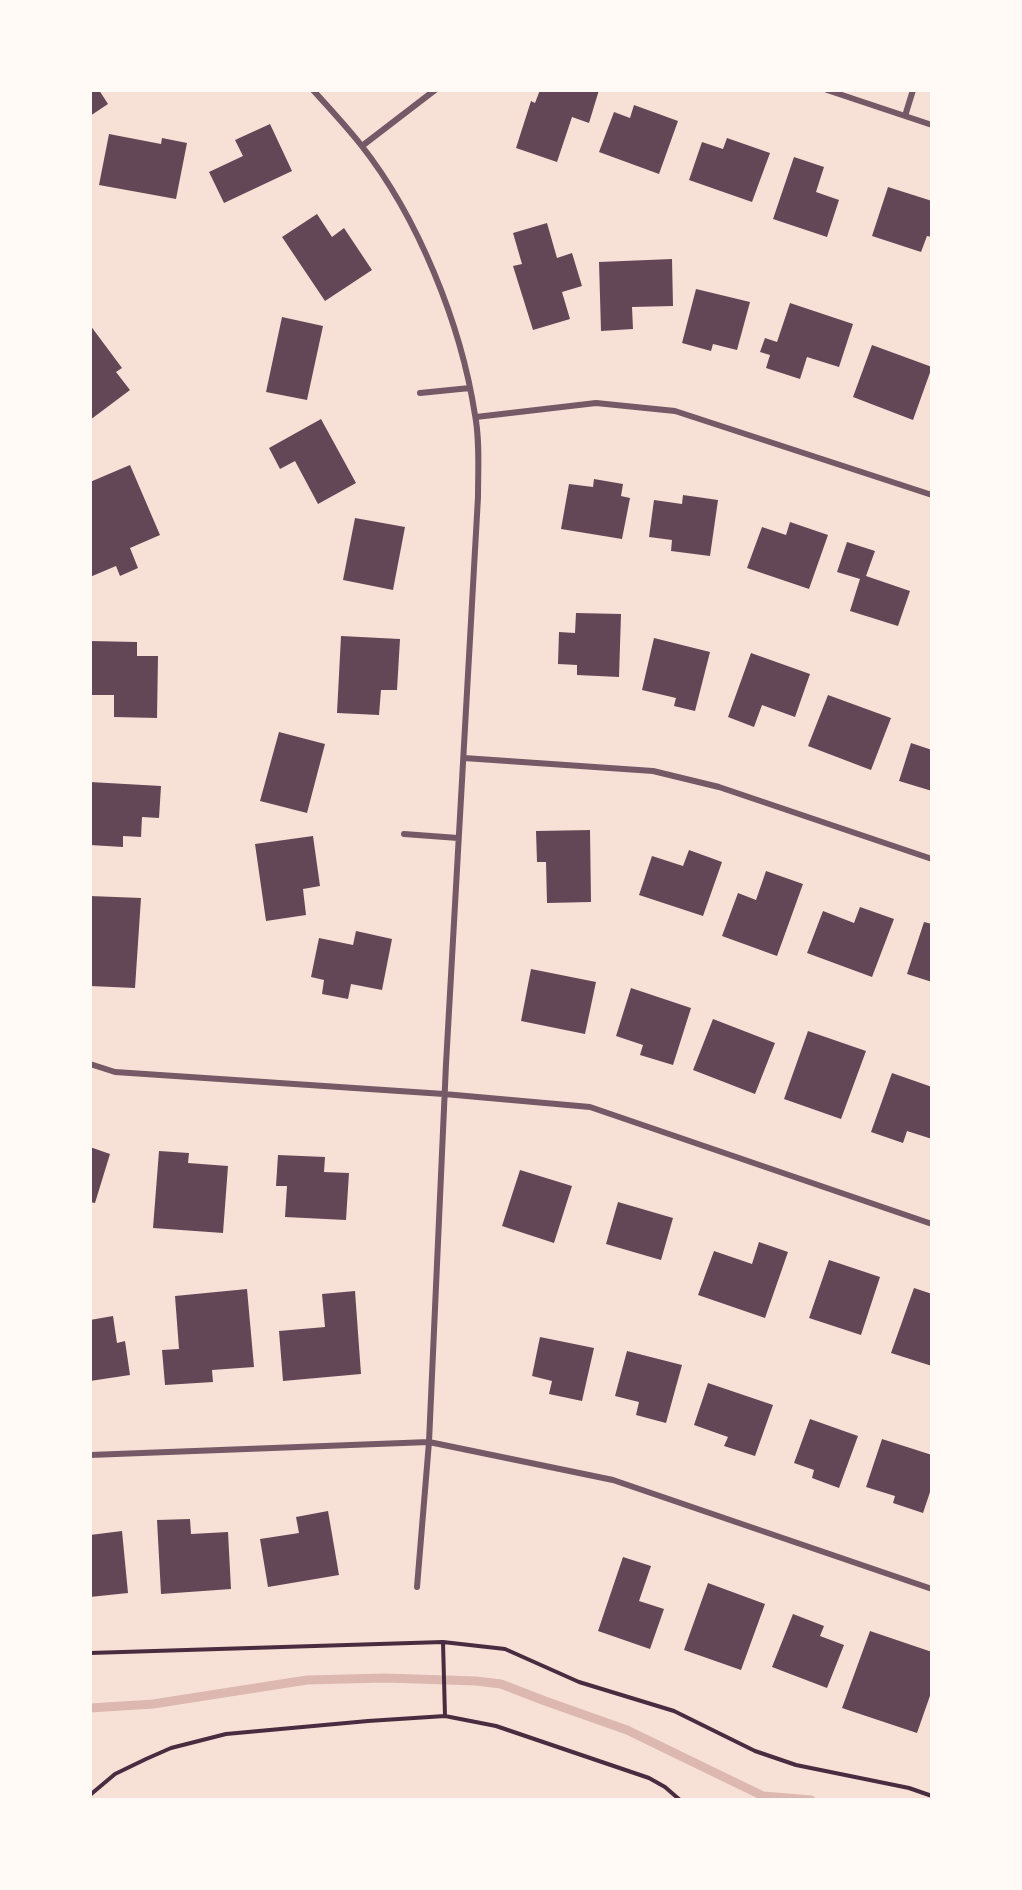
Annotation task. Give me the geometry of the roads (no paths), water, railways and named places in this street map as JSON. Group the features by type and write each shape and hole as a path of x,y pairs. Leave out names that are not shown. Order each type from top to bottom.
{"street":[{"path":"313,90 362,146 403,207 445,297 466,369 476,417 478,496 444,1094 429,1442 417,1587"},
{"path":"362,146 435,90"},
{"path":"826,90 932,125"},
{"path":"905,116 913,90"},
{"path":"420,393 470,388"},
{"path":"476,417 596,403 675,411 932,495"},
{"path":"464,758 653,771 719,787 932,859"},
{"path":"404,834 458,838"},
{"path":"90,1064 116,1072 444,1094 590,1107 932,1224"},
{"path":"90,1455 429,1442 613,1480 932,1589"}],"waterway":[{"path":"90,1708 153,1704 307,1680 385,1678 501,1684 627,1730 763,1796 811,1800"}]}
